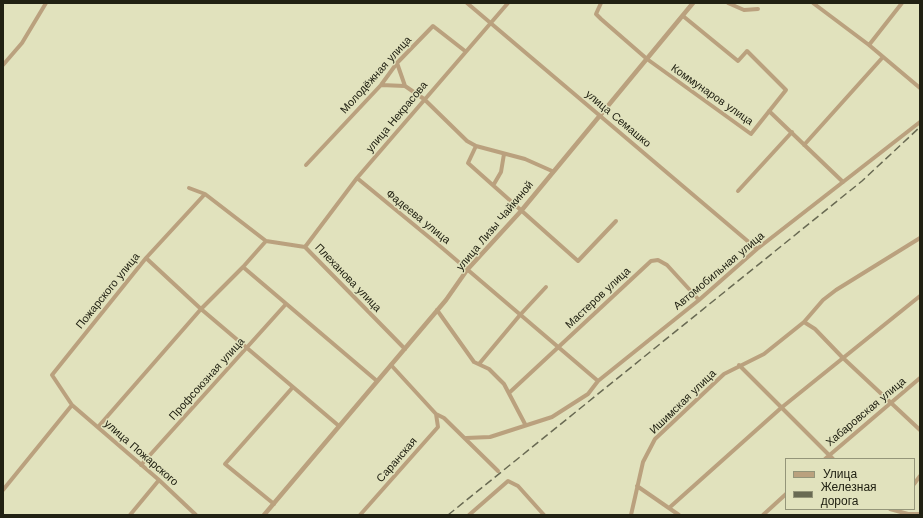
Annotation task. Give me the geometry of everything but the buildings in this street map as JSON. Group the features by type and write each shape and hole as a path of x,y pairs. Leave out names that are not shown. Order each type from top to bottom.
{"street":[{"path":"3,65 22,43 46,3"},
{"name":"улица Семашко","path":"467,3 757,249"},
{"name":"улица Некрасова","path":"305,247 357,178 508,3"},
{"name":"Коммунаров улица","path":"601,3 596,14 647,59 751,134 786,90 747,51 738,61 683,16"},
{"name":"улица Лизы Чайкиной","path":"264,515 456,288 467,270 521,211 693,3"},
{"path":"728,3 744,10 758,9"},
{"path":"813,3 869,45 920,88"},
{"path":"869,45 902,3"},
{"name":"Молодёжная улица","path":"306,165 381,85 397,63 433,26 465,51"},
{"path":"804,145 883,57"},
{"path":"397,63 405,86"},
{"path":"381,85 405,86 424,99 467,141 476,146 525,159 552,172"},
{"path":"769,111 843,182"},
{"name":"Автомобильная улица","path":"466,438 490,437 525,424 552,417 588,394 598,381 699,300 757,249 920,122"},
{"path":"738,191 792,132"},
{"path":"476,146 468,163 494,184 521,211 578,261 616,221"},
{"path":"494,184 502,172 504,154"},
{"name":"Фадеева улица","path":"357,178 598,381"},
{"name":"Плеханова улица","path":"188,188 205,194 266,241 305,247 405,349"},
{"name":"Пожарского улица","path":"72,405 52,375 146,258 205,194"},
{"name":"Ишимская улица","path":"631,515 643,462 656,439 711,385 739,365 764,354 804,322 823,300 836,290 920,238"},
{"path":"98,427 201,309 243,267 266,241"},
{"path":"146,258 201,309 340,426"},
{"name":"Мастеров улица","path":"509,393 651,261 658,260 667,265 699,300"},
{"path":"243,267 377,381"},
{"path":"479,364 520,315 546,287"},
{"path":"670,508 781,408 842,357 920,296"},
{"name":"Профсоюзная улица","path":"142,465 286,304"},
{"path":"437,310 474,362 489,369 504,384 525,424"},
{"path":"804,322 816,329 842,357 920,430"},
{"path":"391,364 436,414 444,418 466,438 498,471"},
{"path":"739,365 832,458"},
{"name":"Хабаровская улица","path":"826,458 920,378"},
{"path":"274,504 225,464 293,387"},
{"path":"3,490 72,405"},
{"name":"улица Пожарского","path":"72,405 159,480 196,515"},
{"name":"Саранская","path":"360,515 438,426 436,414"},
{"path":"130,515 159,480"},
{"path":"469,515 508,481 518,486 544,515"},
{"path":"637,486 679,515"},
{"path":"763,515 785,495"},
{"path":"890,515 893,510 920,514"}],"railway":[{"path":"448,515 862,181 920,127"}]}
